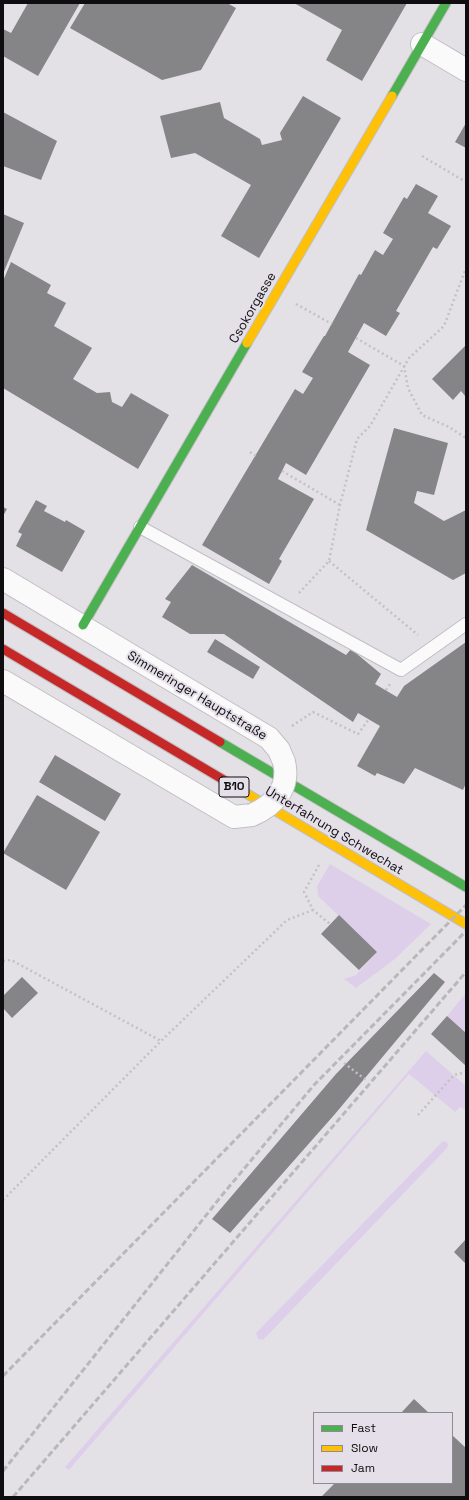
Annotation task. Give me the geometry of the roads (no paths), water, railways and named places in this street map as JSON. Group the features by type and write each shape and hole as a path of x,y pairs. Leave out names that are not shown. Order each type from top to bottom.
{"main road":[{"name":"Csokorgasse","path":"82,625 446,3"},
{"name":"Unterfahrung Schwechat","path":"3,613 466,888"},
{"name":"Unterfahrung Schwechat","path":"3,649 466,924"}],"street":[{"path":"422,44 466,70"},
{"name":"Simmeringer Hauptstraße","path":"3,579 269,738 279,750 284,762 286,775 282,791 276,799 265,808 252,815 234,817 3,681"}],"lane":[{"path":"140,527 402,670 466,624"}],"railway":[{"path":"3,1376 466,905"},
{"path":"3,1471 223,1194 314,1085 466,931"},
{"path":"13,1497 466,972"}]}
